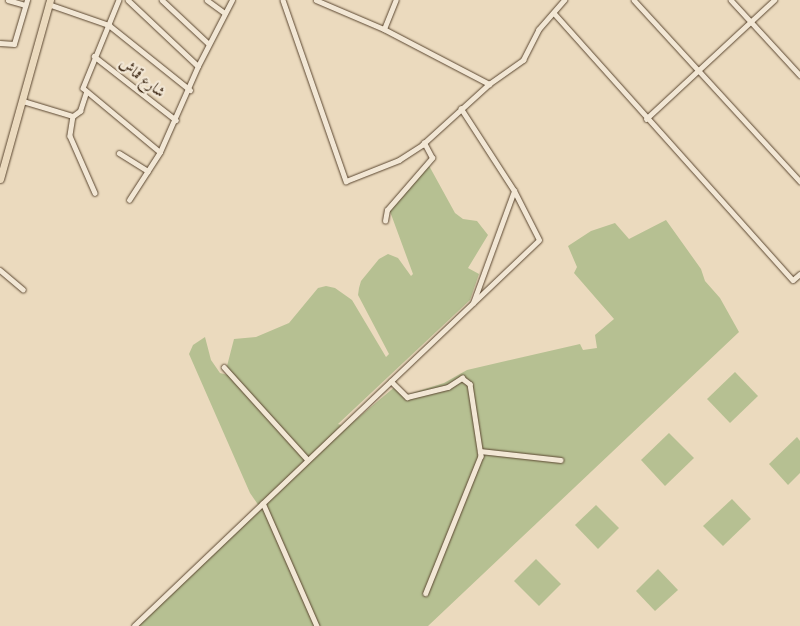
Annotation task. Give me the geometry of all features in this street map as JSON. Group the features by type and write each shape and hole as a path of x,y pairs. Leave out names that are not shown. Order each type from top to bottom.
{"main road":[{"path":"0,179 49,2"}],"street":[{"path":"0,43 14,44 26,3 8,0"},
{"path":"58,7 59,0"},
{"path":"119,0 83,83 86,92 160,152"},
{"path":"128,0 198,66"},
{"path":"162,0 209,44"},
{"path":"207,0 225,13"},
{"path":"129,200 160,152 190,90 198,66 232,0"},
{"path":"283,0 346,181 399,160 424,143 489,84 523,60 538,30 564,0"},
{"path":"316,0 384,29 489,84"},
{"path":"384,29 396,0"},
{"path":"634,0 800,181"},
{"path":"731,0 800,74"},
{"path":"646,119 774,0"},
{"path":"49,2 109,25 190,90"},
{"path":"554,13 646,119 793,280 800,274"},
{"name":"شارع قماش","path":"94,56 176,120"},
{"path":"86,92 80,111 73,116 70,136 95,193"},
{"path":"23,101 73,116"},
{"path":"134,626 539,240 514,191 461,109"},
{"path":"385,221 387,210 432,158 424,143"},
{"path":"119,153 148,171"},
{"path":"472,304 514,191"},
{"path":"0,270 23,289"},
{"path":"224,367 308,460"},
{"path":"391,381 407,397 448,387 467,378 480,451 426,593"},
{"path":"480,451 561,460"},
{"path":"263,503 318,626"}],"green space":[{"path":"427,162 455,213 463,219 477,221 488,235 468,268 479,274 470,300 338,424 347,427 397,385 406,395 444,383 467,370 580,344 583,350 597,348 595,335 614,319 574,273 577,267 568,246 591,231 615,223 629,239 666,220 701,269 705,281 720,298 739,332 428,626 138,626 261,509 250,493 189,354 193,345 205,337 211,360 220,373 228,375 232,373 227,366 234,339 256,337 289,323 318,288 326,286 335,288 352,300 386,357 389,354 358,295 359,288 361,281 379,259 388,254 398,258 411,276 413,274 388,206"},
{"path":"735,372 758,396 730,423 707,399"},
{"path":"669,433 694,458 665,486 641,460"},
{"path":"797,437 800,441 800,473 788,485 769,464"},
{"path":"732,499 751,519 723,546 703,526"},
{"path":"596,505 619,528 598,549 575,525"},
{"path":"536,559 561,584 539,606 514,581"},
{"path":"658,569 678,590 655,611 636,591"}]}
